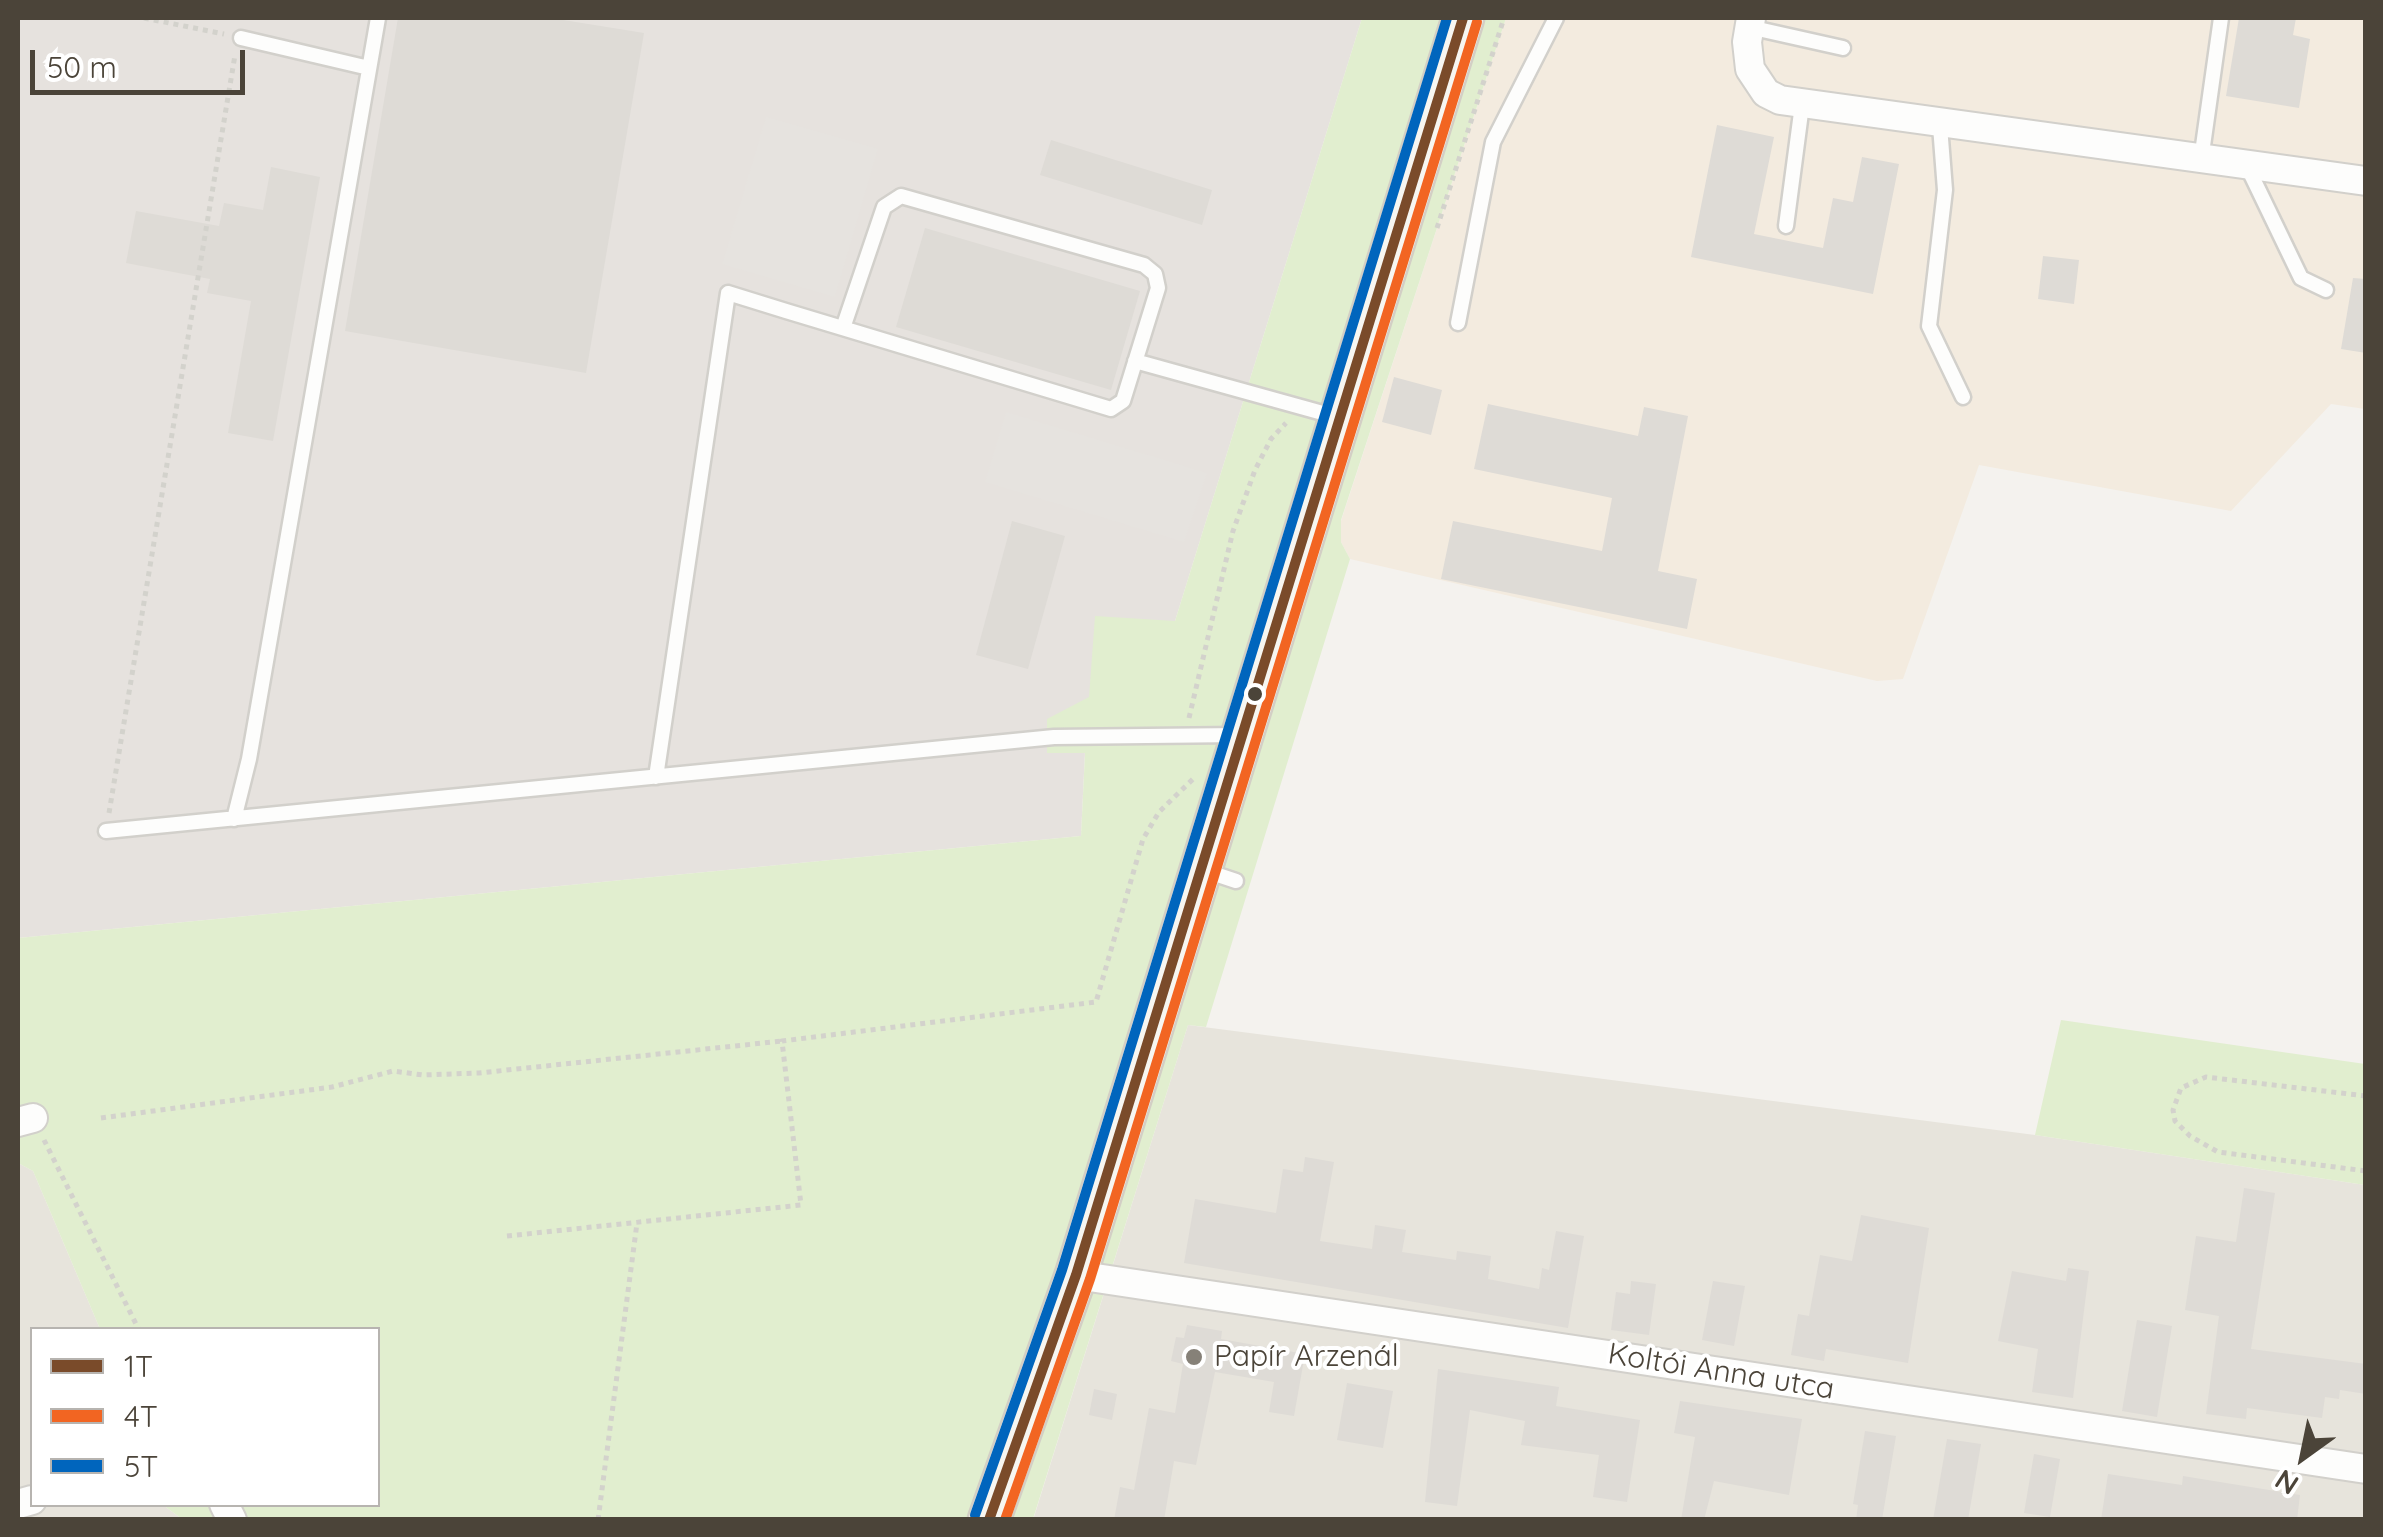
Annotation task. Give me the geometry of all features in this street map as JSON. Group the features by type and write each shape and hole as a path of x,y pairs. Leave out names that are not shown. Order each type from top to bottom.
{"main road":[{"path":"989,1520 1076,1275 1156,1020 1219,875 1244,735 1464,18"}],"street":[{"path":"1750,22 1746,59 1756,82 1780,100 2200,162 2366,181"},
{"name":"Koltói Anna utca","path":"1076,1275 2366,1469"}],"lane":[{"path":"234,818 250,759 378,18"},
{"path":"1458,323 1493,142 1556,18"},
{"path":"2200,162 2221,18"},
{"path":"1750,22 1843,48"},
{"path":"241,38 369,68"},
{"path":"1786,226 1802,105"},
{"path":"1940,126 1945,190 1928,326 1964,397"},
{"path":"2247,166 2301,278 2326,290"},
{"path":"656,777 728,293 843,328 1112,409 1122,401 1158,288 1156,274 1144,265 901,196 884,208 843,328"},
{"path":"1135,361 1341,418"},
{"path":"106,831 1054,737 1244,735"}],"path":[{"path":"106,831 230,70 241,38 144,18"},
{"path":"1185,734 1244,501 1271,438 1302,406"},
{"path":"101,1118 143,1109 332,1087 393,1071 423,1075 479,1072 782,1041 1096,1002 1143,839"},
{"path":"507,1236 801,1205 782,1041"},
{"path":"2366,1096 2206,1077 2180,1088 2174,1110 2176,1122 2190,1136 2218,1152 2366,1171"},
{"path":"25,1120 137,1327"},
{"path":"598,1520 637,1223"}],"shaded area":[{"path":"18,18 1362,18 1175,621 1085,752 1081,836 18,938"},
{"path":"1506,18 2365,18 2365,409 2331,404 2231,511 1979,465 1903,679 1877,681 1350,559 1341,542 1341,521"},
{"path":"766,117 878,149 835,297 722,264"},
{"path":"1006,412 1207,473 1184,542 985,482"},
{"path":"1188,1025 2035,1135 2365,1185 2365,1519 1033,1520"},
{"path":"18,1163 33,1171 99,1327 30,1327 30,1507 166,1507 182,1519 18,1519"}],"green space":[{"path":"1362,18 1506,18 1341,520 1341,542 1350,559 1206,1027 1188,1025 1033,1519 182,1519 166,1507 380,1507 380,1327 99,1327 33,1171 18,1163 18,938 1081,836 1085,753 1047,753 1047,719 1089,697 1095,616 1175,621"},
{"path":"2061,1020 2365,1064 2365,1185 2035,1135"}],"building":[{"path":"398,18 551,18 644,33 586,373 345,331"},
{"path":"2239,18 2296,18 2293,35 2310,39 2299,108 2226,96"},
{"path":"1717,125 1774,137 1754,234 1823,248 1833,198 1853,202 1862,157 1899,164 1873,294 1691,257"},
{"path":"1051,140 1212,190 1202,225 1040,175"},
{"path":"271,167 320,177 273,441 228,433 251,301 207,293 210,279 126,263 136,211 219,226 224,203 263,210"},
{"path":"925,228 1140,291 1111,390 896,327"},
{"path":"2043,256 2079,260 2074,304 2038,299"},
{"path":"2353,278 2366,279 2366,353 2341,349"},
{"path":"1394,377 1442,390 1431,435 1382,422"},
{"path":"1488,404 1638,436 1644,407 1688,416 1658,571 1697,579 1687,629 1441,579 1453,521 1602,551 1612,498 1474,469"},
{"path":"1012,521 1065,536 1028,669 976,655"},
{"path":"1305,1157 1334,1162 1320,1241 1372,1249 1375,1225 1406,1230 1402,1252 1456,1260 1457,1251 1491,1256 1488,1279 1539,1289 1542,1268 1549,1270 1556,1231 1584,1236 1568,1328 1184,1263 1195,1199 1276,1213 1283,1169 1303,1172"},
{"path":"2244,1188 2275,1193 2251,1349 2366,1364 2366,1394 2340,1390 2339,1399 2325,1397 2322,1418 2247,1408 2246,1419 2206,1414 2219,1316 2185,1310 2196,1236 2236,1242"},
{"path":"1861,1215 1929,1228 1908,1363 1826,1349 1824,1361 1791,1355 1798,1314 1809,1316 1820,1255 1852,1261"},
{"path":"2068,1268 2089,1271 2073,1398 2032,1392 2038,1349 1998,1341 2012,1271 2066,1281"},
{"path":"1631,1281 1656,1284 1649,1335 1611,1330 1616,1292 1630,1294"},
{"path":"1713,1281 1745,1286 1734,1346 1702,1340"},
{"path":"2137,1320 2172,1326 2157,1417 2122,1411"},
{"path":"1187,1325 1222,1331 1221,1339 1305,1354 1294,1416 1269,1412 1274,1382 1215,1372 1196,1465 1174,1461 1164,1520 1114,1520 1120,1487 1134,1490 1149,1408 1175,1413 1183,1364 1171,1361 1176,1337 1184,1338"},
{"path":"1438,1369 1559,1387 1556,1406 1640,1420 1627,1502 1593,1497 1599,1455 1521,1445 1525,1421 1470,1410 1457,1506 1425,1502"},
{"path":"1347,1383 1393,1391 1383,1448 1337,1440"},
{"path":"1094,1389 1117,1394 1112,1420 1089,1415"},
{"path":"1680,1401 1802,1419 1789,1495 1714,1481 1704,1520 1681,1520 1695,1437 1674,1433"},
{"path":"1865,1431 1896,1436 1882,1520 1856,1520 1858,1505 1853,1504"},
{"path":"1947,1439 1981,1444 1968,1520 1933,1520"},
{"path":"2034,1454 2060,1459 2050,1517 2024,1513"},
{"path":"2108,1474 2182,1485 2183,1476 2300,1495 2297,1520 2101,1520"}],"transit line":[{"name":"5T","path":"975,1515 1062,1270 1447,18"},
{"name":"1T","path":"989,1520 1076,1275 1463,18"},
{"name":"4T","path":"1005,1520 1090,1279 1477,22"}],"place":[{"name":"Papír Arzenál","path":"1194,1357"}]}
